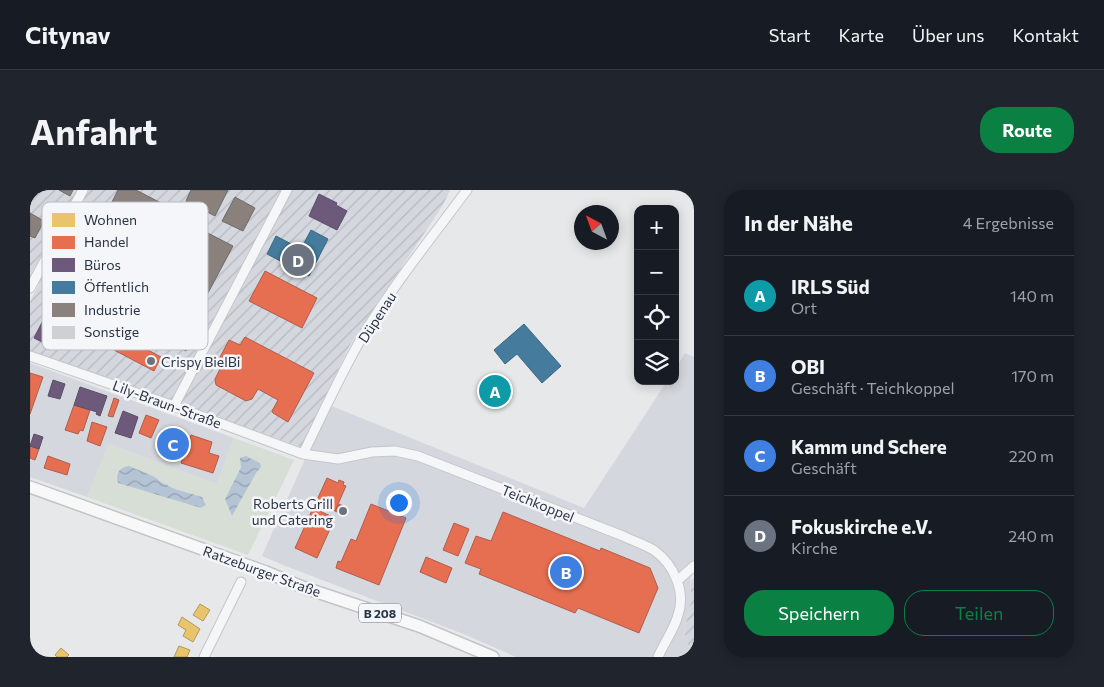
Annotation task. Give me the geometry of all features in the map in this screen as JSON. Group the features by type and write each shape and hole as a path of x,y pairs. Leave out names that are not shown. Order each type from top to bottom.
{"main road":[{"name":"Ratzeburger Straße","path":"30,487 266,572 305,588 419,626 493,657"}],"street":[{"path":"77,202 83,190"},
{"path":"208,341 287,190"},
{"name":"Düpenau","path":"303,454 333,392 366,332 410,267 467,190"},
{"path":"30,288 42,266"},
{"path":"174,406 203,350"},
{"name":"Lily-Braun-Straße","path":"30,356 174,406 303,454"},
{"name":"Teichkoppel","path":"303,454 338,459 372,452 395,451 418,456 623,536 654,550 672,569 678,580"},
{"path":"658,657 679,614 680,590 678,580 694,566"},
{"path":"204,657 241,582"},
{"path":"30,654 34,657"}],"shaded area":[{"path":"30,190 450,190 443,205 350,345 301,447 30,351 30,302 39,284 30,278"},
{"path":"685,353 694,357 694,562 690,566 691,601 684,632 694,657 516,657 466,635 262,556 329,405 584,508 664,385 679,385 679,363"},
{"path":"30,363 234,438 217,484 109,444 87,497 30,477"},
{"path":"234,438 294,460 248,555 87,497 109,444 217,484","holes":["241,466 261,467 225,499","123,467 155,477 175,489 202,497 206,505 201,508 118,483 117,474"]},
{"path":"694,578 694,653 690,650 684,632 691,601 691,581"}],"water":[{"path":"246,456 260,463 261,467 232,516 225,499 241,467 240,458"},
{"path":"129,466 155,477 175,489 202,497 206,505 201,508 118,483 119,471"}],"building: Wohnen":[{"path":"200,604 210,610 203,621 193,615"},
{"path":"182,617 200,629 193,642 183,636 186,630 178,625"},
{"path":"179,646 190,650 187,657 174,657"},
{"path":"61,648 69,655 67,657 57,657 55,655"}],"building: Handel":[{"path":"265,271 317,298 302,328 249,301"},
{"path":"245,337 314,373 288,422 272,411 278,400 258,389 252,399 246,401 216,385 215,379 221,367 219,359 229,340 240,345"},
{"path":"114,350 148,350 161,357 154,371"},
{"path":"30,373 43,377 30,414"},
{"path":"114,398 119,400 113,417 108,416"},
{"path":"74,405 90,410 83,431 80,430 78,434 65,430"},
{"path":"146,415 159,420 151,438 139,433"},
{"path":"92,422 107,427 100,446 87,441"},
{"path":"171,428 185,434 174,460 160,455"},
{"path":"191,435 212,442 209,453 219,456 213,473 181,463"},
{"path":"30,446 39,449 35,460 30,458"},
{"path":"48,456 70,464 67,475 44,468"},
{"path":"327,478 338,483 339,480 344,482 343,485 346,486 335,511 316,502"},
{"path":"339,504 347,508 344,515 335,511"},
{"path":"371,504 406,518 379,585 336,568 338,561 341,562 351,539 356,541"},
{"path":"313,508 335,518 317,558 295,548"},
{"path":"503,512 600,551 601,548 650,568 658,588 639,633 578,608 575,613 479,574 481,569 465,563 476,536 491,541"},
{"path":"454,523 469,529 458,556 443,550"},
{"path":"426,557 452,568 446,583 420,572"}],"building: Büros":[{"path":"319,194 337,203 336,205 347,211 337,230 309,216"},
{"path":"42,322 42,342 34,338"},
{"path":"53,380 65,384 60,399 48,396"},
{"path":"80,387 107,396 100,416 96,414 97,412 74,405"},
{"path":"123,411 138,417 131,438 115,433"},
{"path":"34,434 43,437 39,449 30,446"}],"building: Öffentlich":[{"path":"311,230 328,239 309,276 267,254 276,236 301,249"},
{"path":"524,324 561,366 542,383 517,354 505,364 494,350"}],"building: Industrie":[{"path":"59,190 73,190 70,196"},
{"path":"118,190 136,190 159,202 112,202"},
{"path":"191,190 228,190 215,216 208,212 208,202 186,201"},
{"path":"235,197 255,208 243,231 222,221"},
{"path":"30,213 42,220 42,225 35,238 30,236"},
{"path":"208,233 233,246 208,293"}],"building: Sonstige":[{"path":"491,384 503,390 500,397 488,392"}],"place":[{"name":"Fokuskirche e.V.","path":"298,260"},
{"name":"Crispy BielBi","path":"151,361"},
{"name":"IRLS Süd","path":"495,391"},
{"name":"Kamm und Schere","path":"173,444"},
{"name":"Roberts Grill und Catering","path":"343,511"},
{"name":"OBI","path":"566,572"}]}
